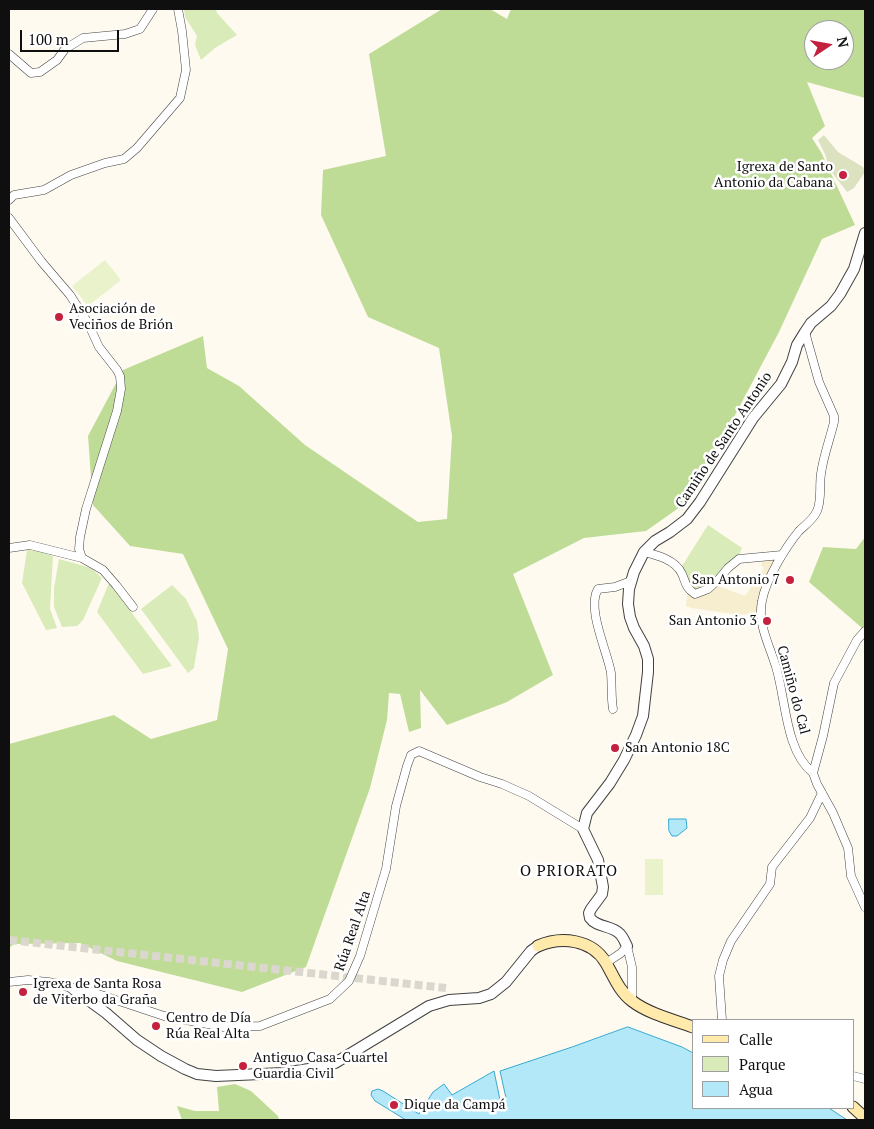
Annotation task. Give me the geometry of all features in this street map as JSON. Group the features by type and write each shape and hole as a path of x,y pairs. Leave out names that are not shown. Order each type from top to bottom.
{"main road":[{"path":"538,946 560,940 583,943 601,956 617,984 632,1001 647,1010 692,1027"},
{"path":"854,1108 865,1118"}],"street":[{"path":"9,54 31,73 40,72 57,60 65,49 83,38 125,34 140,29 153,9"},
{"path":"11,195 44,190 71,175 105,163 124,159 137,148 180,98 186,70 178,9"},
{"path":"9,218 41,261 70,295 88,323 99,347 120,376 121,390 117,412 86,509 80,537 79,549 82,558"},
{"name":"Camiño de Santo Antonio","path":"583,829 587,813 610,783 624,760 636,735 642,716 649,664 644,646 630,617 628,604 629,589 634,572 644,552 655,540 670,532 687,519 700,502 753,418 781,384 792,362 797,345 805,332 811,323 831,306 854,270 865,234"},
{"name":"Camiño do Cal","path":"805,332 819,382 834,416 834,422 821,473 817,511 782,555 767,585 760,610 793,740 799,755 813,773 833,813 848,848 851,876 865,907"},
{"path":"9,548 30,545 82,558 103,570 133,607"},
{"path":"644,552 661,556 677,566 682,573 686,587 695,594 708,589 739,559 782,555"},
{"path":"613,709 611,673 598,630 595,605 596,595 598,589 614,587 631,581"},
{"path":"813,773 824,736 834,683 857,640 865,631"},
{"name":"Rúa Real Alta","path":"9,982 28,980 60,984 73,989 80,988 164,1016 224,1027 260,1026 330,999 349,981 360,956 386,869 396,806 407,766 411,755 419,751 529,796 583,829"},
{"path":"722,1019 718,976 731,941 770,884 772,868 810,818 822,793"},
{"path":"583,829 598,860 603,887 602,894 589,915 595,923 611,928 622,936 627,946 632,967 632,1001"},
{"path":"73,989 106,1013 137,1040 190,1072 216,1076 283,1073 335,1063 429,1006 449,1000 479,998 491,994 506,982 538,946"},
{"path":"606,963 621,953 627,946"}],"shaded area":[{"path":"769,558 777,559 757,600 757,613 740,615 686,606 687,595 695,596 718,586 745,596 764,568 761,565 763,561"}],"green space":[{"path":"184,9 216,9 217,13 237,35 215,48 201,60 195,45 197,36 185,17"},
{"path":"442,9 490,9 507,19 511,9 865,9 865,98 807,82 825,126 812,138 821,152 855,225 822,239 779,332 690,500 646,531 584,538 513,574 553,675 507,702 447,725 420,690 421,728 409,732 400,694 389,693 387,720 370,788 306,967 242,992 117,961 80,943 14,944 9,948 9,744 114,715 151,739 217,720 228,649 183,554 130,546 93,505 88,436 123,370 203,336 207,368 239,386 305,445 418,522 447,519 452,436 439,348 368,317 321,215 323,170 386,156 369,54"},
{"path":"824,135 838,152 863,167 865,172 854,188 847,192 830,170 818,140"},
{"path":"105,260 121,280 88,306 72,286"},
{"path":"708,525 742,548 737,560 708,587 697,590 691,589 682,566"},
{"path":"865,537 865,626 862,628 809,582 823,547 856,549"},
{"path":"27,550 39,551 53,556 50,609 57,628 46,630 22,583"},
{"path":"59,559 91,568 102,578 83,620 77,626 62,627 54,607 54,588"},
{"path":"109,583 172,666 143,674 97,612"},
{"path":"172,585 186,599 197,621 199,638 194,668 188,673 141,609"},
{"path":"645,859 663,859 663,895 645,895"},
{"path":"235,1084 251,1091 278,1116 279,1120 182,1120 177,1106 195,1111 219,1111 217,1087"}],"water":[{"path":"669,819 686,819 687,828 677,836 672,836 669,831"},
{"path":"628,1027 692,1052 692,1109 830,1109 847,1120 406,1120 375,1101 371,1095 372,1091 378,1089 419,1114 433,1092 444,1084 452,1095 494,1071 500,1100 506,1098 500,1071"}],"tunnel":[{"path":"9,940 446,988"}],"place":[{"name":"Igrexa de Santo Antonio da Cabana","path":"843,175"},
{"name":"Asociación de Veciños de Brión","path":"59,317"},
{"name":"San Antonio 7","path":"790,580"},
{"name":"San Antonio 3","path":"767,621"},
{"name":"San Antonio 18C","path":"615,748"},
{"name":"Igrexa de Santa Rosa de Viterbo da Graña","path":"23,992"},
{"name":"Centro de Día Rúa Real Alta","path":"156,1026"},
{"name":"Antiguo Casa-Cuartel Guardia Civil","path":"243,1066"},
{"name":"Dique da Campá","path":"394,1105"}],"district":[{"name":"O PRIORATO","path":"569,872"}]}
